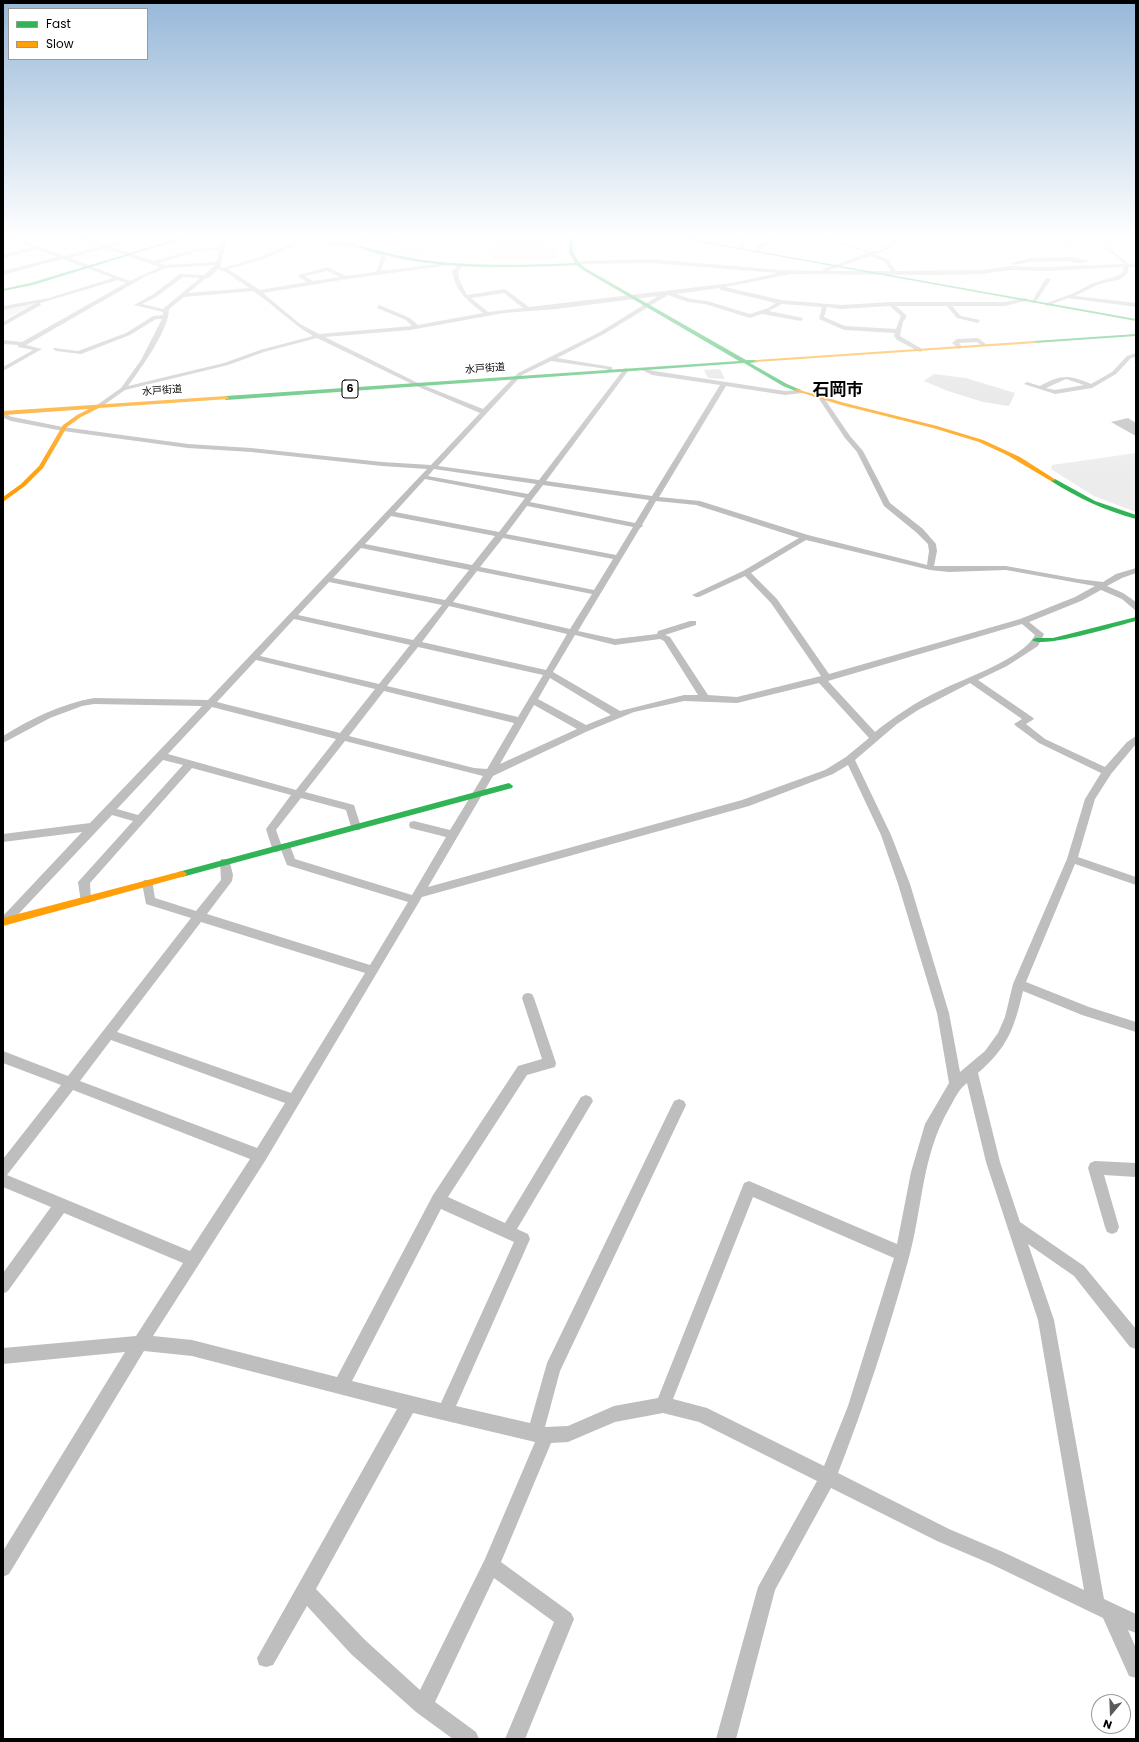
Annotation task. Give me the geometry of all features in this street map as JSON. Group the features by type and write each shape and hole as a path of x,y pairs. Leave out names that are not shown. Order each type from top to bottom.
{"main road":[{"path":"673,320 746,361 779,382 801,392 822,399 934,426 982,441 1023,460 1078,496 1108,509 1136,517"},
{"name":"水戸街道","path":"6,415 99,406 1136,335"},
{"path":"3,500 16,491 40,468 48,458 63,429 90,410 99,406"},
{"path":"1036,640 1053,640 1136,619"},
{"path":"4,922 509,786"}],"street":[{"path":"3,342 23,344 65,320"},
{"path":"56,349 79,353 128,334 151,320"},
{"path":"123,390 144,360 163,320"},
{"path":"293,320 298,325 318,336 416,384 434,390 462,404 484,412"},
{"path":"409,320 417,327"},
{"path":"99,406 123,390 226,364 262,351 318,336 417,327 453,320"},
{"path":"4,922 517,378 526,371 602,333 622,320"},
{"path":"826,320 841,327 898,331"},
{"path":"901,320 897,336 899,339 920,350"},
{"path":"3,369 39,349 20,346 23,344"},
{"path":"1027,384 1055,392 1092,386 1114,373 1129,357 1136,355"},
{"path":"552,359 610,368 611,371"},
{"path":"644,369 652,373 785,393 801,392"},
{"path":"626,370 541,483 473,567 271,828 291,862 416,897 745,803 829,772 850,759 915,708 970,679 1009,661 1035,644 1040,634 1023,621"},
{"path":"1041,388 1060,377 1066,377 1092,386"},
{"path":"3,1568 140,1343 260,1156 373,971 478,795 548,673 639,526 724,384"},
{"path":"822,399 848,437 860,450 880,492 888,504 920,531 932,544 933,551 930,568"},
{"path":"3,424 6,415 63,429 188,446 251,450 382,464 433,467 655,499 697,502 805,538 930,568 948,571 1002,568 1037,573 1081,584 1102,586 1133,602 1136,608"},
{"path":"423,477 639,526"},
{"path":"389,513 619,558"},
{"path":"696,595 746,573 805,538"},
{"path":"359,545 598,593"},
{"path":"3,740 61,709 79,703 94,701 210,704 474,771 490,773 585,729 631,710 684,698 737,700 824,678 1023,621 1078,599 1136,570"},
{"path":"746,573 774,601 824,678 875,738"},
{"path":"327,579 446,603 615,642 661,636 668,639 705,698"},
{"path":"292,616 548,673 619,715"},
{"path":"661,636 660,633 692,623"},
{"path":"254,657 521,721"},
{"path":"970,679 1029,719 1019,724 1042,741 1107,772"},
{"path":"533,700 585,729"},
{"path":"726,1739 767,1587 828,1477 856,1406 903,1254 918,1172 932,1124 956,1084 990,1054 1003,1036 1011,1017 1019,984 1072,859 1090,799 1107,772 1130,744 1136,739"},
{"path":"161,756 350,808 356,827"},
{"path":"850,759 886,835 904,884 943,1013 956,1084"},
{"path":"85,900 84,882 190,764"},
{"path":"109,810 139,819"},
{"path":"414,825 454,835"},
{"path":"3,838 93,827"},
{"path":"1072,859 1136,881"},
{"path":"3,1170 226,881 227,874 225,862"},
{"path":"148,883 150,901 373,971"},
{"path":"1019,984 1086,1011 1136,1027"},
{"path":"341,1386 438,1200 471,1147 523,1070 550,1063 528,998"},
{"path":"109,1034 293,1100"},
{"path":"3,1057 260,1156"},
{"path":"971,1072 993,1162 1046,1320 1103,1608 1136,1670"},
{"path":"508,1231 586,1101"},
{"path":"423,1705 491,1565 540,1434 552,1370 679,1105"},
{"path":"1112,1227 1095,1168 1136,1170"},
{"path":"3,1180 193,1260"},
{"path":"663,1405 749,1188 903,1254"},
{"path":"438,1200 523,1239 445,1412"},
{"path":"3,1286 61,1205"},
{"path":"1014,1226 1079,1271 1136,1341"},
{"path":"3,1356 140,1343 192,1348 409,1404 540,1434 568,1434 614,1414 663,1405 701,1414 943,1535 997,1558 1136,1624"},
{"path":"266,1658 409,1404"},
{"path":"491,1565 565,1619 515,1739"},
{"path":"305,1591 358,1647 423,1705 469,1739"}],"shaded area":[{"path":"1128,418 1136,423 1136,436 1111,422"},
{"path":"1136,453 1136,512 1094,496 1051,469 1052,465"}],"building":[{"path":"720,369 725,379 708,378 704,370"},
{"path":"934,374 966,378 1015,393 1009,406 983,402 948,391 924,381"}],"traffic: fast":[{"path":"673,320 785,385 798,390"},
{"path":"1034,342 1136,335"},
{"path":"226,398 756,361"},
{"path":"1053,480 1093,502 1136,517"},
{"path":"1036,640 1053,640 1136,619"},
{"path":"182,874 509,786"}],"traffic: slow":[{"path":"756,361 1034,342"},
{"path":"798,390 820,398 935,427 981,441 1009,453 1053,480"},
{"path":"3,413 226,398"},
{"path":"3,500 23,485 41,467 65,426 79,416 99,406"},
{"path":"3,922 182,874"}],"district":[{"name":"石岡市","path":"838,391"}]}
